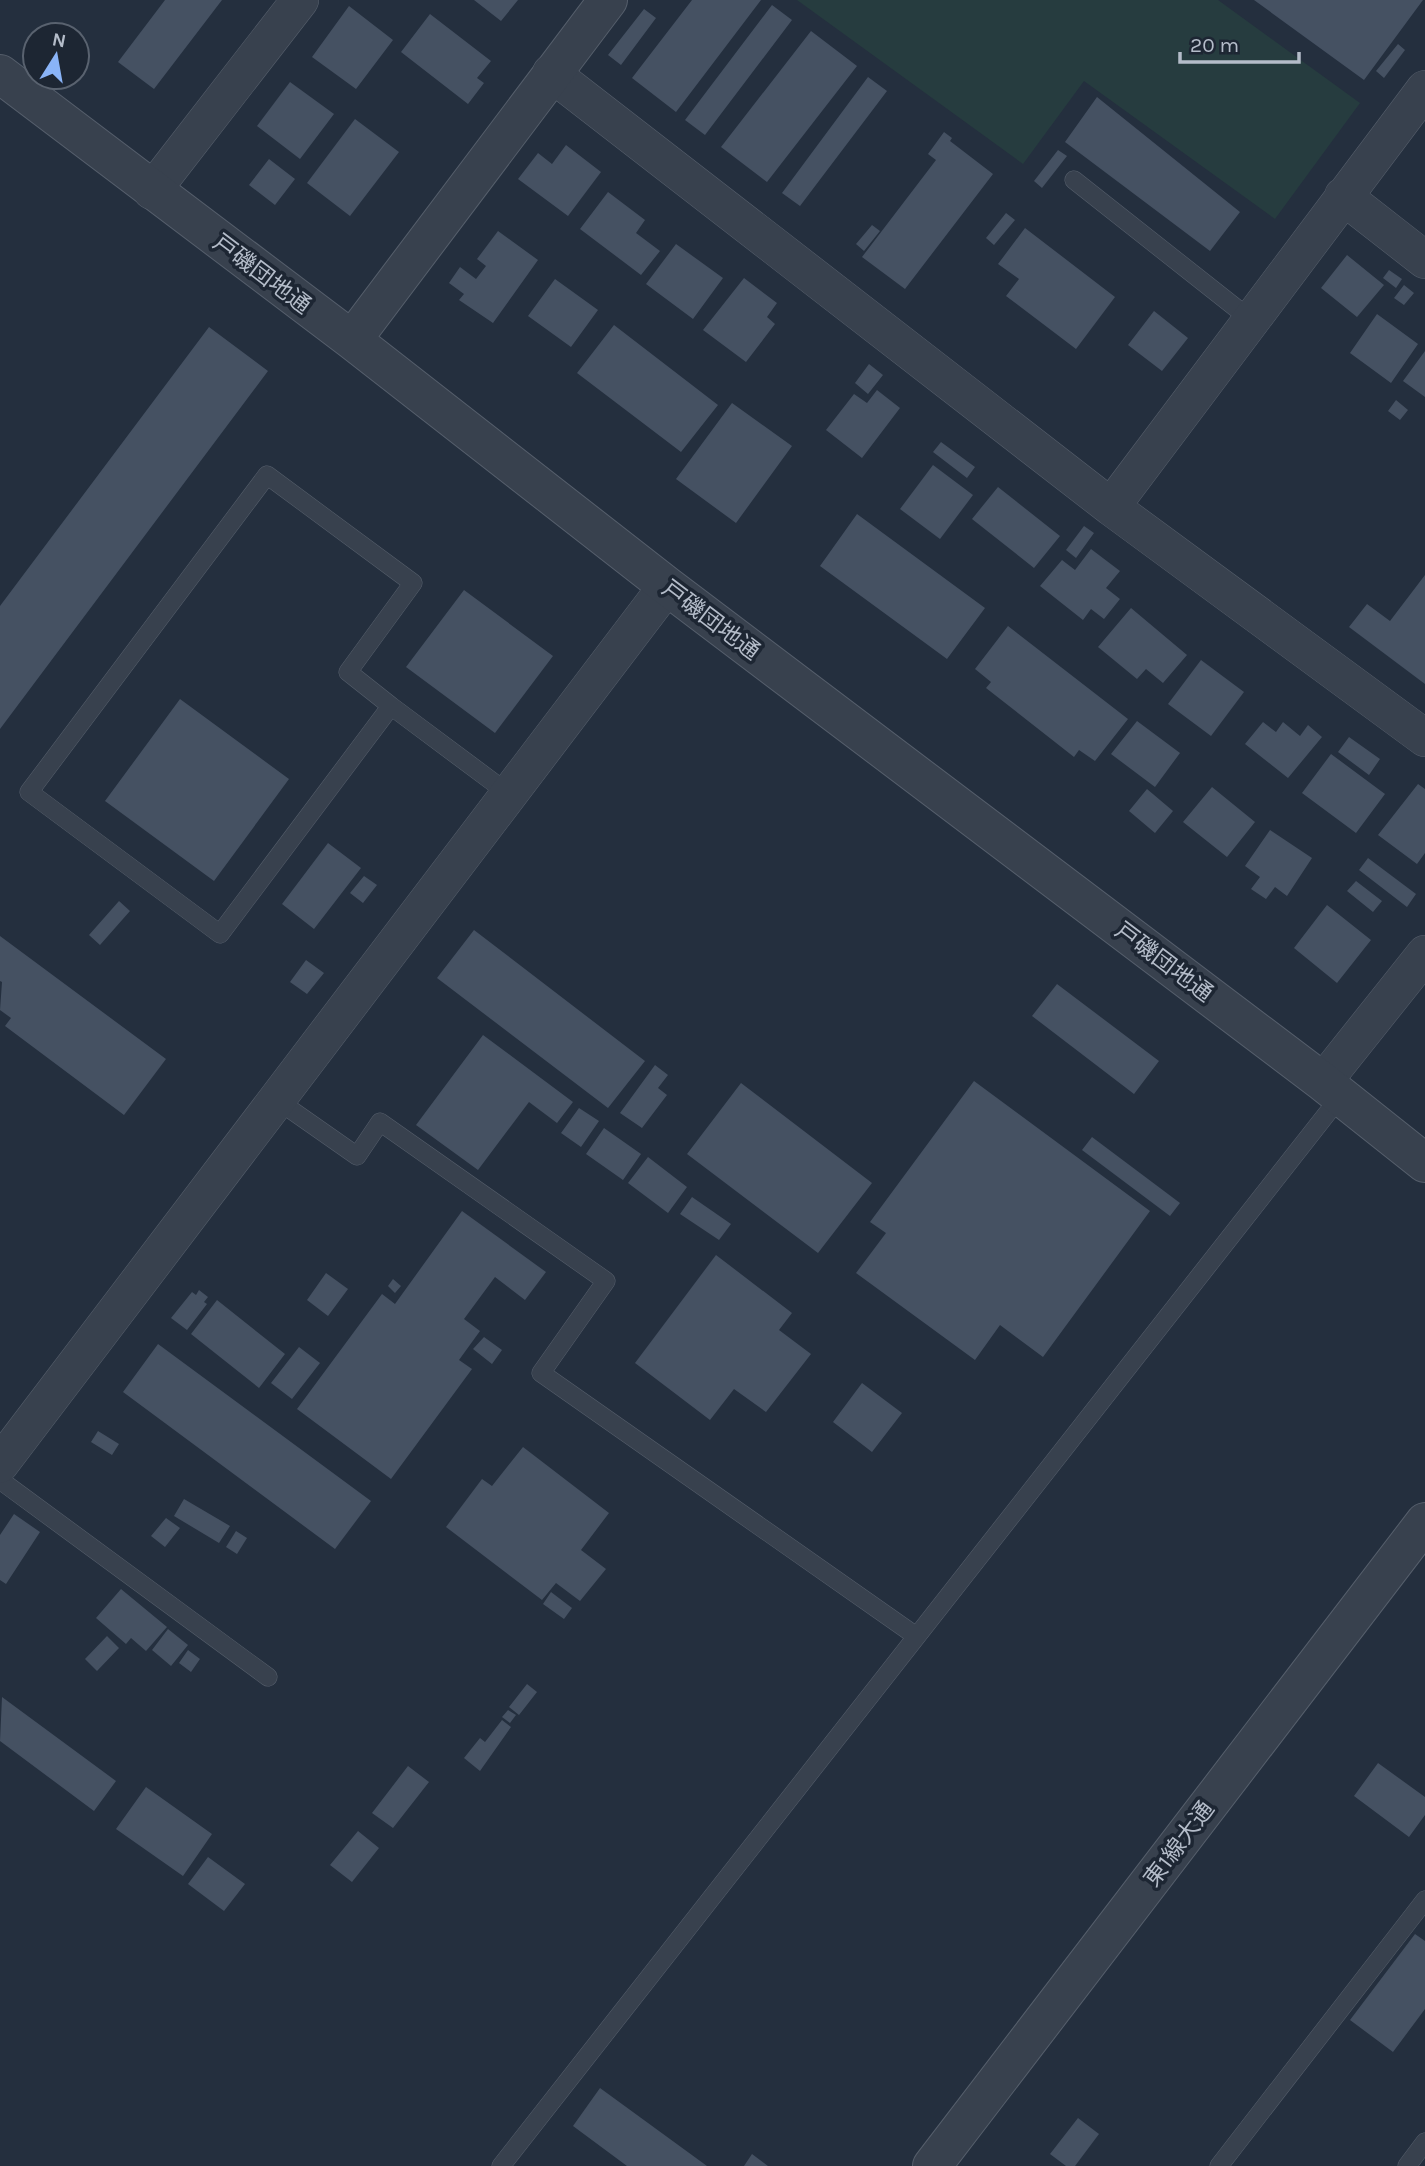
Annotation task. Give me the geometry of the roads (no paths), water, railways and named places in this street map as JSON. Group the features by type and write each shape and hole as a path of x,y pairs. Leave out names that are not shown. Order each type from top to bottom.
{"street":[{"path":"152,191 300,0"},
{"path":"352,340 608,0"},
{"path":"551,73 1111,508 1425,738"},
{"name":"戸磯団地通","path":"0,74 352,340 667,586 1332,1089 1425,1163"},
{"path":"1111,508 1250,319 1425,89"},
{"path":"1343,196 1425,260"},
{"path":"0,1464 667,586"},
{"path":"1332,1089 1425,954"},
{"name":"東1線大通","path":"932,2166 1425,1522"}],"lane":[{"path":"1074,180 1250,319"},
{"path":"391,706 220,934 29,792 267,475 413,583 348,672 509,794"},
{"path":"501,2166 916,1636 1332,1089"},
{"path":"277,1100 357,1156 380,1122 606,1281 541,1373 916,1636"},
{"path":"0,1480 268,1677"},
{"path":"1219,2166 1425,1900"},
{"path":"1407,2166 1425,2142"}]}
